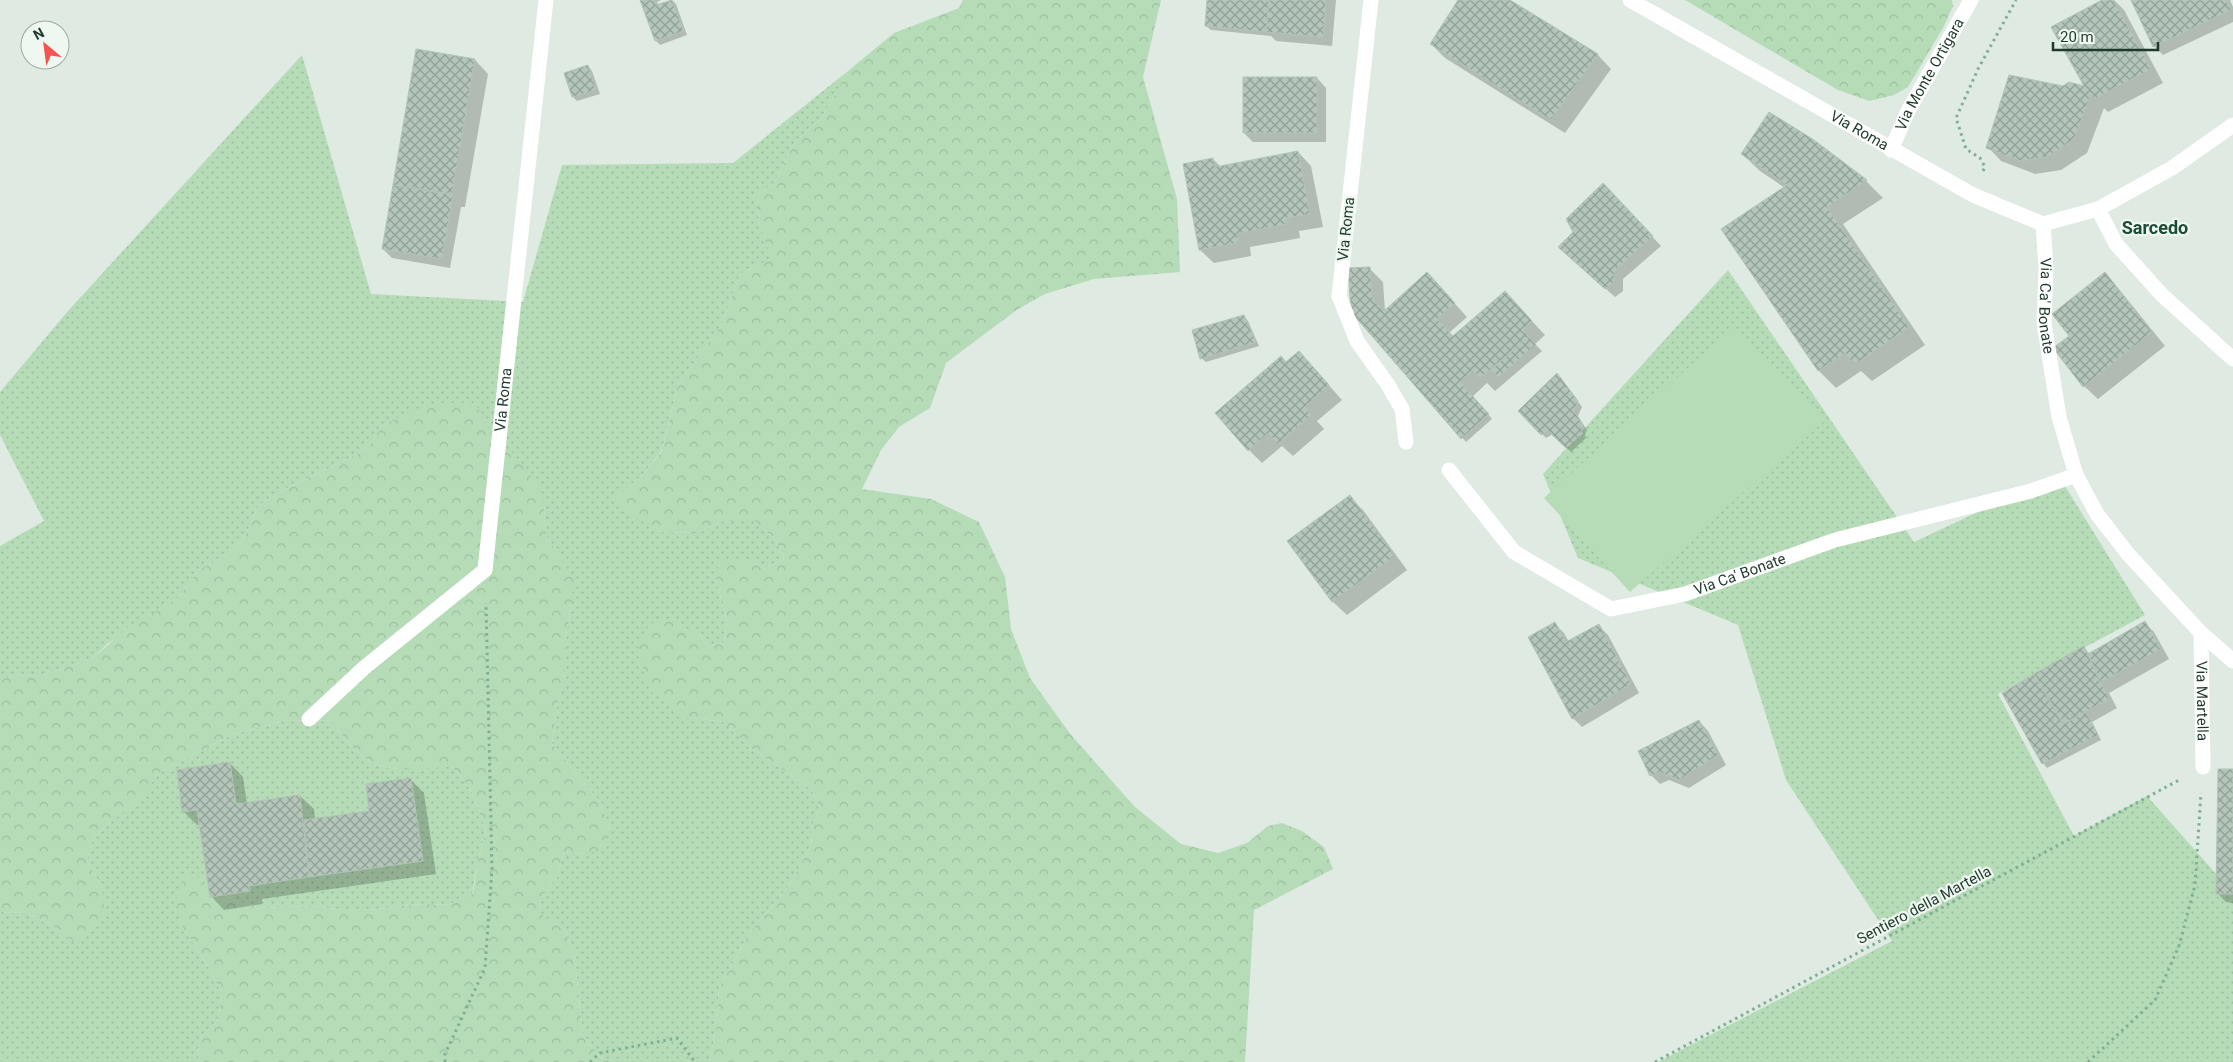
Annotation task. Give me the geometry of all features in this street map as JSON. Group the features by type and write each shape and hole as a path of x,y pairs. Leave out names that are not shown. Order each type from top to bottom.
{"street":[{"name":"Via Roma","path":"485,570 546,0"},
{"name":"Via Roma","path":"1372,0 1338,296 1357,341 1388,385 1402,409 1406,442"},
{"name":"Via Roma","path":"1630,0 1973,195 2043,224"},
{"name":"Via Monte Ortigara","path":"1891,150 1908,111 1971,0"},
{"path":"2043,224 2098,209 2172,168 2233,125"},
{"path":"2098,209 2116,244 2162,295 2233,359"},
{"name":"Via Ca' Bonate","path":"2043,224 2046,268 2044,323 2059,417 2076,475 2097,514 2128,554 2201,634 2233,661"},
{"name":"Via Ca' Bonate","path":"1449,470 1514,552 1611,609 1685,594 1835,540 2031,491 2076,475"},
{"path":"309,719 365,667 485,570"},
{"name":"Via Martella","path":"2201,634 2203,767"}],"path":[{"path":"1973,195 1985,167 1980,158 1966,149 1956,118 1978,69 2016,0"},
{"path":"445,1062 445,1054 485,968 492,869 485,570"},
{"path":"2088,1062 2155,1000 2179,946 2195,885 2203,767"},
{"name":"Sentiero della Martella","path":"1655,1062 2203,767"},
{"path":"590,1062 600,1052 677,1038 695,1062"}],"green space":[{"path":"963,0 1161,0 1143,77 1177,199 1180,272 1094,279 1045,294 1018,309 946,363 930,408 899,427 881,450 862,489 931,499 979,522 1005,577 1011,629 1030,678 1071,735 1135,807 1181,844 1218,853 1247,843 1268,826 1282,823 1302,831 1324,847 1333,869 1254,910 1245,1062 710,1062 716,1027 719,988 750,932 788,887 811,846 813,824 820,807 811,789 748,746 724,722 685,717 651,691 637,650 649,625 664,618 699,634 708,647 724,642 727,622 715,576 720,559 750,560 764,569 784,559 776,540 755,521 723,521 697,533 658,532 627,511 613,498 641,477 662,451 678,385 721,326 740,274 771,259 759,222 757,196 775,182 795,142 823,116 848,71 894,33 959,8"},
{"path":"1685,0 1952,0 1953,6 1943,28 1908,87 1894,95 1869,101 1838,90"},
{"path":"302,55 371,294 523,302 562,165 733,163 848,71 823,116 795,142 775,182 757,196 759,222 772,259 740,274 721,326 678,385 662,450 641,477 614,498 659,532 697,533 723,521 755,521 776,540 784,559 764,569 750,560 715,576 727,622 724,642 708,647 699,634 685,717 724,722 748,746 811,789 820,807 813,824 811,846 788,887 750,932 719,988 716,1027 710,1062 613,1062 600,1057 583,1036 574,953 564,929 541,914 540,899 558,876 564,852 582,854 610,829 600,802 552,744 557,707 565,674 565,639 572,604 556,551 546,535 544,505 405,414 382,426 371,443 358,454 287,488 259,505 243,540 224,557 200,569 177,599 107,644 92,659 43,675 11,676 0,681 0,546 44,521 0,435 0,392 68,311"},
{"path":"1728,270 1914,542 2057,475 2063,483 2145,615 1998,694 2074,836 2147,796 2233,893 2233,1062 1658,1062 1892,941 1786,780 1738,625 1578,558 1543,474"},
{"path":"1731,329 1824,421 1630,592 1544,498"},
{"path":"439,403 475,403 494,439 511,451 539,487 544,505 546,535 573,578 572,604 565,639 565,674 557,707 552,744 600,802 610,828 601,851 582,854 564,852 558,876 540,899 541,914 564,929 574,953 583,1036 600,1057 613,1062 198,1062 199,1039 218,1020 222,993 209,968 180,923 177,896 187,871 233,900 260,908 315,906 341,910 368,910 421,904 448,905 473,894 478,860 486,831 471,790 452,766 403,769 383,767 375,764 356,751 331,721 287,720 233,734 159,773 141,798 108,824 93,839 87,860 102,888 105,917 76,943 54,927 28,913 0,912 0,681 11,676 43,675 92,659 128,627 177,599 200,569 224,557 243,540 259,505 287,488 358,454 371,443 382,426 405,414"},
{"path":"287,720 331,721 362,756 383,767 413,769 452,766 471,790 486,831 478,860 472,895 448,905 421,904 368,910 341,910 315,906 260,908 233,900 187,871 180,923 209,968 222,993 218,1020 199,1039 198,1062 0,1062 0,912 28,913 54,927 76,943 102,888 87,860 93,839 140,798 159,773 233,734"}],"building":[{"path":"640,0 654,0 656,5 672,0 684,31 655,41"},
{"path":"1207,0 1269,0 1266,32 1205,26"},
{"path":"1269,0 1326,0 1323,37 1266,32"},
{"path":"1458,0 1510,0 1598,54 1551,120 1430,44"},
{"path":"2102,0 2113,0 2151,69 2094,99 2091,94 2074,139 2047,157 2021,161 1986,148 2009,75 2063,86 2069,82 2084,86 2051,27"},
{"path":"2131,0 2226,0 2231,10 2153,47"},
{"path":"416,49 475,59 452,194 393,185"},
{"path":"588,65 596,90 572,97 564,73"},
{"path":"1243,77 1317,77 1317,133 1243,133"},
{"path":"1769,112 1814,140 1867,180 1827,207 1909,327 1854,365 1845,353 1818,371 1721,229 1787,185 1741,154"},
{"path":"1298,151 1310,214 1286,218 1287,224 1237,234 1238,243 1199,250 1183,164 1213,158 1215,167"},
{"path":"1603,183 1653,236 1615,270 1614,282 1605,289 1558,247 1573,232 1566,219"},
{"path":"393,185 453,195 442,259 382,249"},
{"path":"1370,267 1372,298 1384,311 1427,272 1455,303 1437,319 1453,336 1505,291 1532,321 1523,330 1529,337 1480,378 1473,370 1460,382 1476,400 1450,426 1351,312 1348,268"},
{"path":"2105,272 2152,332 2083,387 2053,348 2069,336 2052,314"},
{"path":"1244,315 1256,342 1200,359 1192,330"},
{"path":"1529,337 1536,345 1498,377 1491,369"},
{"path":"1299,351 1329,385 1305,407 1311,415 1278,444 1268,433 1248,451 1215,413 1281,356 1286,362"},
{"path":"1557,373 1578,401 1574,411 1583,425 1581,430 1583,433 1566,448 1548,431 1541,435 1518,411"},
{"path":"1476,400 1489,414 1461,439 1450,426"},
{"path":"1350,495 1395,556 1332,602 1287,541"},
{"path":"2145,621 2161,649 2100,683 2088,654"},
{"path":"1555,622 1566,642 1599,624 1631,684 1572,719 1528,637"},
{"path":"2084,646 2109,699 2063,724 2034,674"},
{"path":"2034,674 2063,724 2086,712 2098,735 2042,764 2002,693"},
{"path":"1699,720 1718,755 1679,780 1659,772 1650,776 1638,751"},
{"path":"230,762 236,804 300,795 309,877 249,886 250,891 210,897 197,810 182,812 177,770"},
{"path":"2218,769 2233,769 2233,894 2216,894"},
{"path":"411,778 423,861 309,877 304,820 369,811 366,784"}],"district":[{"name":"Sarcedo","path":"2155,228"}]}
